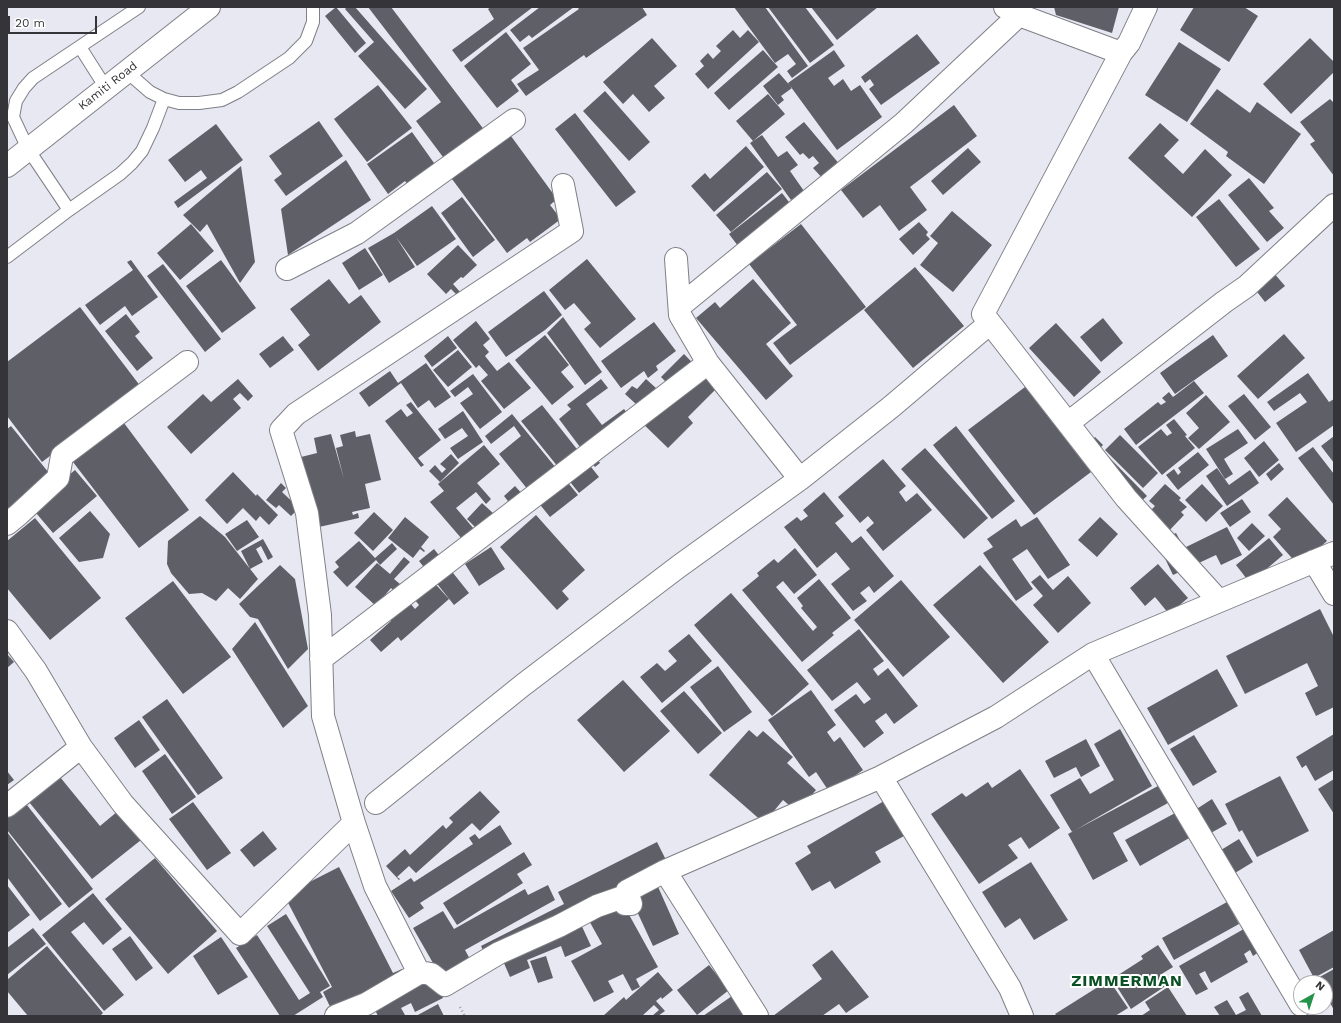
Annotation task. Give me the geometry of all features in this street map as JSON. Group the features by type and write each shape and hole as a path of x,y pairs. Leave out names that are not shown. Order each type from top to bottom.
{"street":[{"name":"Kamiti Road","path":"7,166 209,7"},
{"path":"1146,7 1129,43 1121,53 983,314 1126,498 1219,601"},
{"path":"680,306 904,123 1012,11 1121,53"},
{"path":"286,269 357,233 514,120"},
{"path":"419,973 375,886 354,823 323,716 320,615 307,513 281,430 296,414 572,231 563,185"},
{"path":"1068,423 1224,302 1247,286 1334,205"},
{"path":"676,259 680,315 708,363 800,478"},
{"path":"376,803 523,685 678,567 800,478 891,407 990,323"},
{"path":"7,524 58,478 62,456 187,362"},
{"path":"321,659 708,363"},
{"path":"336,1016 366,1004 419,973 431,974 445,985 499,954 598,906 620,898 624,904 631,904 627,891 665,871 881,777 996,717 1093,654 1334,553"},
{"path":"1314,561 1334,594"},
{"path":"7,631 36,671 81,747 123,804 240,934 354,823"},
{"path":"1093,654 1293,991"},
{"path":"7,806 81,747"},
{"path":"881,777 1010,988 1022,1016"},
{"path":"665,871 757,1016"}],"lane":[{"path":"69,210 28,149 13,118 16,102 24,88 33,78 139,7"},
{"path":"127,72 150,92 164,99 179,103 199,103 222,100 238,92 290,58 306,41 309,35 313,22 313,7"},
{"path":"80,47 106,88"},
{"path":"7,257 120,174 132,163 142,151 154,128 164,99"}],"building":[{"path":"336,7 366,43 355,53 325,16"},
{"path":"347,7 355,7 427,89 405,109 358,56 374,42 345,9"},
{"path":"368,7 391,7 485,131 446,161 416,121 441,102"},
{"path":"491,7 533,7 461,62 452,50 494,19 488,9"},
{"path":"540,7 574,7 532,38 529,35 520,42 510,30"},
{"path":"577,7 642,7 647,15 586,58 584,55 526,96 517,84 539,70 523,48 579,9"},
{"path":"734,7 765,7 808,66 792,78 787,71 796,64 788,54 775,63"},
{"path":"768,7 805,7 834,45 810,63"},
{"path":"811,7 878,7 837,40"},
{"path":"1054,7 1119,7 1112,33 1056,15"},
{"path":"1194,7 1244,7 1258,16 1229,62 1180,30"},
{"path":"733,30 740,38 748,30 759,42 708,89 695,74 704,66 700,61 708,53 713,59 721,51 716,46"},
{"path":"506,32 531,64 511,80 519,91 497,108 464,66"},
{"path":"917,34 940,63 881,105 869,89 874,85 870,79 865,83 861,77"},
{"path":"652,38 677,66 654,86 665,98 649,112 633,94 623,104 603,82"},
{"path":"1310,38 1334,62 1334,72 1291,114 1263,84"},
{"path":"1179,42 1221,69 1187,122 1145,95"},
{"path":"763,50 778,67 729,110 714,93"},
{"path":"834,50 845,66 828,78 834,86 843,79 851,91 860,85 882,117 837,150 788,83"},
{"path":"779,73 792,88 781,96 784,100 778,105 763,86"},
{"path":"378,85 412,128 367,162 334,119"},
{"path":"1217,89 1250,113 1257,102 1301,134 1264,184 1226,156 1228,152 1190,124"},
{"path":"605,91 650,142 629,161 583,111"},
{"path":"768,94 785,114 753,141 736,121"},
{"path":"1330,99 1334,103 1334,176 1310,144 1315,141 1300,122"},
{"path":"954,105 977,136 910,187 927,210 899,231 880,205 863,218 841,190"},
{"path":"575,113 636,192 616,207 555,129"},
{"path":"319,121 343,156 286,196 274,180 282,174 269,156"},
{"path":"804,122 841,166 824,180 813,168 819,163 813,156 809,159 803,153 800,155 785,137"},
{"path":"1160,123 1179,140 1164,156 1183,174 1205,149 1232,175 1192,217 1128,158"},
{"path":"216,124 243,160 178,208 174,202 207,178 201,170 185,182 168,160"},
{"path":"412,132 439,170 411,189 405,181 388,194 367,164"},
{"path":"508,132 557,199 550,205 561,219 530,242 527,238 507,253 449,175"},
{"path":"762,135 778,157 787,151 798,165 790,171 804,191 791,200 750,143"},
{"path":"746,146 764,167 714,212 691,186 705,173 710,179"},
{"path":"968,148 981,162 943,195 931,181"},
{"path":"346,160 371,200 288,255 281,209"},
{"path":"241,166 255,262 240,283 207,224 200,232 183,215"},
{"path":"767,172 782,189 731,232 716,215"},
{"path":"1249,178 1274,208 1269,211 1284,228 1267,242 1228,195"},
{"path":"782,193 799,215 747,258 729,234"},
{"path":"462,197 495,240 473,257 441,213"},
{"path":"1219,199 1260,249 1236,267 1196,217"},
{"path":"432,206 456,239 417,266 396,237 415,267 389,283 368,248 394,233"},
{"path":"952,211 992,245 953,292 920,265 938,243 930,236"},
{"path":"919,222 928,232 926,235 930,239 913,255 899,239"},
{"path":"191,224 214,251 180,280 157,253"},
{"path":"801,224 866,307 790,365 773,343 797,325 749,264"},
{"path":"458,245 477,265 463,278 461,277 453,284 461,293 458,296 451,289 446,294 427,274"},
{"path":"365,248 383,275 359,290 342,263"},
{"path":"587,259 636,319 600,348 584,329 591,323 574,303 565,310 549,290"},
{"path":"131,260 158,297 132,316 125,306 100,325 85,305 133,270 127,262"},
{"path":"221,260 256,308 222,333 186,286"},
{"path":"163,264 221,339 205,352 147,276"},
{"path":"915,267 964,326 913,368 864,310"},
{"path":"1273,272 1285,286 1265,302 1254,288"},
{"path":"329,279 349,304 361,295 381,322 318,371 298,345 310,335 290,309"},
{"path":"753,279 791,323 766,344 793,376 766,400 696,318 715,302 720,308"},
{"path":"544,291 562,315 545,330 506,357 488,332"},
{"path":"80,307 141,387 42,462 7,416 7,362"},
{"path":"126,314 140,332 135,336 153,358 137,371 105,331"},
{"path":"563,317 602,372 585,385 547,333"},
{"path":"1103,318 1123,343 1101,362 1080,337"},
{"path":"476,321 490,339 483,345 489,352 485,356 497,371 509,362 531,388 504,409 481,381 488,375 479,365 476,368 453,340"},
{"path":"654,322 676,351 656,366 658,370 648,378 644,371 621,388 601,361"},
{"path":"1056,323 1101,372 1074,397 1029,348"},
{"path":"1284,334 1305,358 1258,399 1237,376"},
{"path":"545,335 569,365 561,372 574,387 552,405 515,360"},
{"path":"1213,335 1228,356 1175,394 1160,373"},
{"path":"283,336 294,350 270,368 259,354"},
{"path":"448,336 457,348 432,367 424,356"},
{"path":"458,350 472,367 448,387 433,370"},
{"path":"684,354 717,388 688,417 693,423 668,448 637,418 680,396 661,377"},
{"path":"426,363 451,397 435,408 429,400 418,408 401,383 369,407 359,393 390,371 398,383"},
{"path":"1308,373 1329,402 1334,399 1334,425 1296,452 1276,423 1307,402 1300,393 1274,411 1267,402"},
{"path":"473,374 502,412 480,429 460,403 473,394 468,387 455,397 450,391"},
{"path":"238,379 253,396 248,401 240,393 233,399 241,408 191,454 167,427 203,394 211,402"},
{"path":"601,379 608,388 586,404 602,425 624,409 635,423 594,454 600,463 595,467 559,419 571,409 567,405"},
{"path":"646,379 656,388 637,405 625,394 632,386 637,389"},
{"path":"1194,381 1204,393 1136,445 1124,429 1158,402 1161,405 1166,402 1162,398 1169,392 1173,397"},
{"path":"1025,387 1091,472 1034,515 968,430"},
{"path":"1244,394 1271,427 1255,440 1228,406"},
{"path":"1206,395 1230,422 1199,449 1188,438 1199,428 1186,413"},
{"path":"411,402 441,440 418,458 424,465 421,467 385,421 401,409 407,417 413,413 406,405"},
{"path":"542,405 599,477 579,493 521,421"},
{"path":"463,411 483,442 458,459 450,448 468,436 462,428 445,439 438,429"},
{"path":"512,414 578,495 550,517 499,454 521,436 514,426 491,444 485,436"},
{"path":"1174,419 1195,448 1162,475 1138,447 1161,429 1167,436 1172,433 1166,425"},
{"path":"124,423 189,510 139,548 73,462"},
{"path":"11,426 53,478 7,516 7,429"},
{"path":"956,426 1015,501 992,519 933,445"},
{"path":"1238,429 1248,443 1224,459 1233,474 1225,479 1206,449"},
{"path":"355,431 356,437 370,434 381,480 365,484 370,508 352,512 353,515 358,513 359,518 319,527 301,457 317,453 314,438 331,434 344,479 336,448 343,446 340,435"},
{"path":"1120,435 1158,473 1143,488 1105,450"},
{"path":"1334,436 1334,463 1321,446"},
{"path":"1095,437 1103,445 1100,448 1147,496 1137,505 1083,449"},
{"path":"1264,441 1279,460 1259,477 1244,458"},
{"path":"484,445 500,464 477,483 491,499 486,504 476,492 456,508 486,543 474,553 430,502 444,491 438,484"},
{"path":"1313,447 1334,474 1334,505 1298,458"},
{"path":"925,448 988,518 964,539 901,469"},
{"path":"1198,452 1209,465 1178,490 1166,475 1174,469 1178,475 1181,472 1178,468"},
{"path":"451,454 459,463 440,482 429,471 435,465 442,473 446,469 440,464"},
{"path":"883,459 906,486 899,492 906,502 917,493 932,510 883,551 866,530 874,523 868,516 860,523 838,497"},
{"path":"1279,463 1284,469 1271,481 1266,474"},
{"path":"1217,468 1229,485 1250,470 1259,483 1227,506 1206,476"},
{"path":"75,470 97,496 53,533 31,507"},
{"path":"233,472 256,496 257,494 278,515 269,525 260,516 256,521 243,508 227,524 205,500"},
{"path":"281,483 286,488 282,492 299,508 291,516 279,505 276,508 266,500"},
{"path":"1165,484 1181,498 1179,500 1187,507 1181,512 1184,515 1167,533 1147,514 1155,506 1149,501"},
{"path":"1202,484 1223,506 1206,522 1185,500"},
{"path":"515,486 534,507 511,505 504,496"},
{"path":"824,492 844,516 835,523 852,543 861,536 894,576 874,593 869,586 860,593 867,601 853,611 831,584 850,569 836,552 817,568 784,527 797,517 801,521 808,516 803,510"},
{"path":"1287,497 1327,541 1299,566 1273,537 1281,529 1268,515"},
{"path":"1242,499 1251,512 1230,527 1220,513"},
{"path":"482,503 494,514 485,537 467,519"},
{"path":"90,511 110,534 103,558 79,562 59,538"},
{"path":"374,512 393,530 373,551 354,533"},
{"path":"536,515 585,570 562,591 569,599 557,610 500,547"},
{"path":"200,516 225,537 258,579 240,599 228,588 216,601 202,593 189,594 171,573 167,564 168,541"},
{"path":"405,517 429,537 421,547 425,551 424,552 420,549 413,558 388,538"},
{"path":"1037,517 1070,565 1048,579 1027,549 1012,559 1033,589 1016,601 983,553 993,547 987,539 1016,519 1021,527"},
{"path":"1100,517 1118,534 1097,557 1078,540"},
{"path":"35,518 101,598 50,640 7,588 7,541"},
{"path":"247,520 259,537 237,551 225,534"},
{"path":"1252,523 1265,536 1249,551 1237,538"},
{"path":"1227,527 1242,555 1221,565 1216,555 1173,575 1157,542 1176,533 1184,548"},
{"path":"1269,538 1283,555 1250,583 1236,565"},
{"path":"263,539 273,557 268,560 261,546 256,549 263,562 250,569 241,551"},
{"path":"359,541 375,558 392,543 397,549 380,565 376,560 347,587 333,572 339,567 335,562"},
{"path":"491,547 505,569 479,586 465,564"},
{"path":"795,548 817,575 794,594 783,581 776,587 813,631 817,627 801,608 803,606 797,598 819,579 851,618 832,633 834,635 802,662 742,590 759,576 757,573 774,559 778,563"},
{"path":"434,549 469,593 454,605 419,561"},
{"path":"404,557 410,562 394,579 400,584 393,590 391,588 376,606 355,587 377,563 390,574"},
{"path":"1158,564 1188,598 1169,614 1155,597 1145,606 1130,588"},
{"path":"280,565 295,579 308,649 288,669 258,619 250,617 239,604"},
{"path":"980,565 1049,642 1003,683 933,605"},
{"path":"1040,575 1053,590 1068,576 1091,603 1058,633 1033,605 1043,596 1031,582"},
{"path":"429,577 449,599 401,641 398,637 381,652 370,640 391,621 385,614 405,597 415,609 419,605 410,594"},
{"path":"901,580 950,637 903,677 854,620"},
{"path":"173,581 231,657 183,694 125,618"},
{"path":"731,593 809,684 772,716 694,625"},
{"path":"1320,609 1334,637 1334,707 1316,716 1305,693 1318,686 1307,663 1245,694 1226,656"},
{"path":"255,622 308,706 283,728 232,649"},
{"path":"859,629 884,661 873,669 878,676 888,668 918,706 894,724 886,713 875,721 884,733 864,748 834,710 856,694 864,704 871,699 857,682 832,701 807,670"},
{"path":"689,634 712,661 662,703 640,677 657,663 665,671 677,661 668,651"},
{"path":"7,654 14,662 7,668"},
{"path":"718,666 752,712 724,732 690,687"},
{"path":"1217,669 1238,706 1168,745 1147,708"},
{"path":"623,680 670,731 624,772 577,720"},
{"path":"811,690 836,725 827,732 834,742 840,737 863,770 830,793 816,772 809,777 768,720"},
{"path":"684,691 722,733 698,754 660,711"},
{"path":"167,699 223,778 198,795 142,717"},
{"path":"139,720 160,750 135,768 114,738"},
{"path":"1120,729 1152,786 1072,832 1050,795 1080,778 1090,794 1114,780 1094,744"},
{"path":"749,730 757,737 763,731 793,757 787,763 816,790 797,812 783,800 764,823 709,775"},
{"path":"1334,734 1334,770 1315,781 1306,765 1302,768 1296,757"},
{"path":"1194,735 1217,772 1193,786 1170,749"},
{"path":"1086,739 1100,766 1081,777 1076,767 1054,778 1045,761"},
{"path":"165,754 196,797 172,814 142,771"},
{"path":"1020,769 1060,828 1029,849 1021,837 1008,845 1018,858 979,884 931,814 962,793 966,797 988,782 992,788"},
{"path":"7,771 14,780 7,785"},
{"path":"1280,776 1309,831 1257,857 1242,830 1239,832 1225,804"},
{"path":"60,777 100,826 118,811 141,840 92,879 29,802"},
{"path":"1334,779 1334,814 1318,789"},
{"path":"1158,786 1168,803 1113,833 1128,861 1093,880 1068,834"},
{"path":"480,791 500,812 480,831 472,823 416,873 409,866 397,877 400,879 399,880 386,866 405,849 410,855 443,825 446,829 453,822 449,818"},
{"path":"1212,799 1227,824 1209,834 1195,810"},
{"path":"23,800 93,889 69,908 7,830 7,812"},
{"path":"884,801 904,836 875,852 881,862 835,889 830,881 812,891 795,863 811,853 807,846"},
{"path":"193,802 231,853 207,870 169,819"},
{"path":"1177,812 1191,837 1140,866 1125,840"},
{"path":"500,825 512,844 420,903 424,908 409,918 391,891 411,878 414,882 473,844 469,838 475,834 479,839"},
{"path":"263,831 277,849 254,867 240,850"},
{"path":"7,832 62,904 40,921 7,877"},
{"path":"1239,839 1253,862 1235,873 1221,850"},
{"path":"657,842 669,866 622,902 658,967 636,979 640,987 632,991 623,974 608,981 614,992 594,1002 571,961 602,944 587,917 487,958 481,946 564,904 558,892"},
{"path":"524,852 532,865 517,874 523,883 457,925 443,903"},
{"path":"155,858 217,931 168,974 105,899"},
{"path":"1031,862 1068,920 1034,940 1020,918 1005,928 982,892"},
{"path":"339,867 393,973 402,969 407,978 334,1015 323,992 332,987 284,895"},
{"path":"655,880 679,934 653,946 628,892"},
{"path":"7,885 30,915 7,933"},
{"path":"548,885 555,900 465,950 471,961 441,977 413,928 443,911 454,929 525,889 528,895"},
{"path":"93,893 122,929 103,945 84,922 71,932 124,995 104,1011 42,935"},
{"path":"1227,902 1239,924 1174,960 1162,938"},
{"path":"286,914 330,986 320,992 323,997 293,1016 280,1016 236,948 257,935 299,1000 310,993 267,926"},
{"path":"579,920 591,946 565,957 561,946 527,960 530,968 510,977 500,954"},
{"path":"1249,926 1262,950 1253,956 1250,950 1244,954 1248,962 1211,983 1205,971 1199,974 1208,989 1196,995 1179,966"},
{"path":"33,928 46,944 7,975 7,948"},
{"path":"1334,930 1334,967 1319,975 1312,975 1299,950"},
{"path":"130,936 153,968 136,981 112,949"},
{"path":"221,937 248,977 218,995 193,956"},
{"path":"1158,945 1173,967 1160,975 1167,985 1131,1009 1112,979 1143,959 1141,956"},
{"path":"47,946 103,1013 100,1016 28,1016 7,991 7,980"},
{"path":"832,950 869,997 846,1013 839,1004 822,1016 773,1016 822,979 812,965"},
{"path":"546,956 553,978 538,983 530,961"},
{"path":"709,965 729,990 697,1015 677,990"},
{"path":"1334,969 1334,1010 1333,975 1323,975"},
{"path":"658,972 673,990 662,999 661,997 656,1001 665,1011 658,1016 652,1016 659,1010 654,1005 642,1016 603,1016 624,997 626,1000"},
{"path":"433,978 443,998 415,1012 411,1003 401,1008 405,1015 403,1016 378,1016 374,1008"},
{"path":"1109,980 1128,1008 1115,1016 1057,1016 1055,1014"},
{"path":"1168,987 1187,1016 1141,1016 1150,1010 1145,1002"},
{"path":"1248,992 1262,1016 1220,1016 1214,1007 1227,1000 1236,1015 1246,1010 1239,997"},
{"path":"732,996 745,1016 703,1016"},
{"path":"438,1004 444,1016 416,1016"}],"district":[{"name":"ZIMMERMAN","path":"1127,981"}]}
